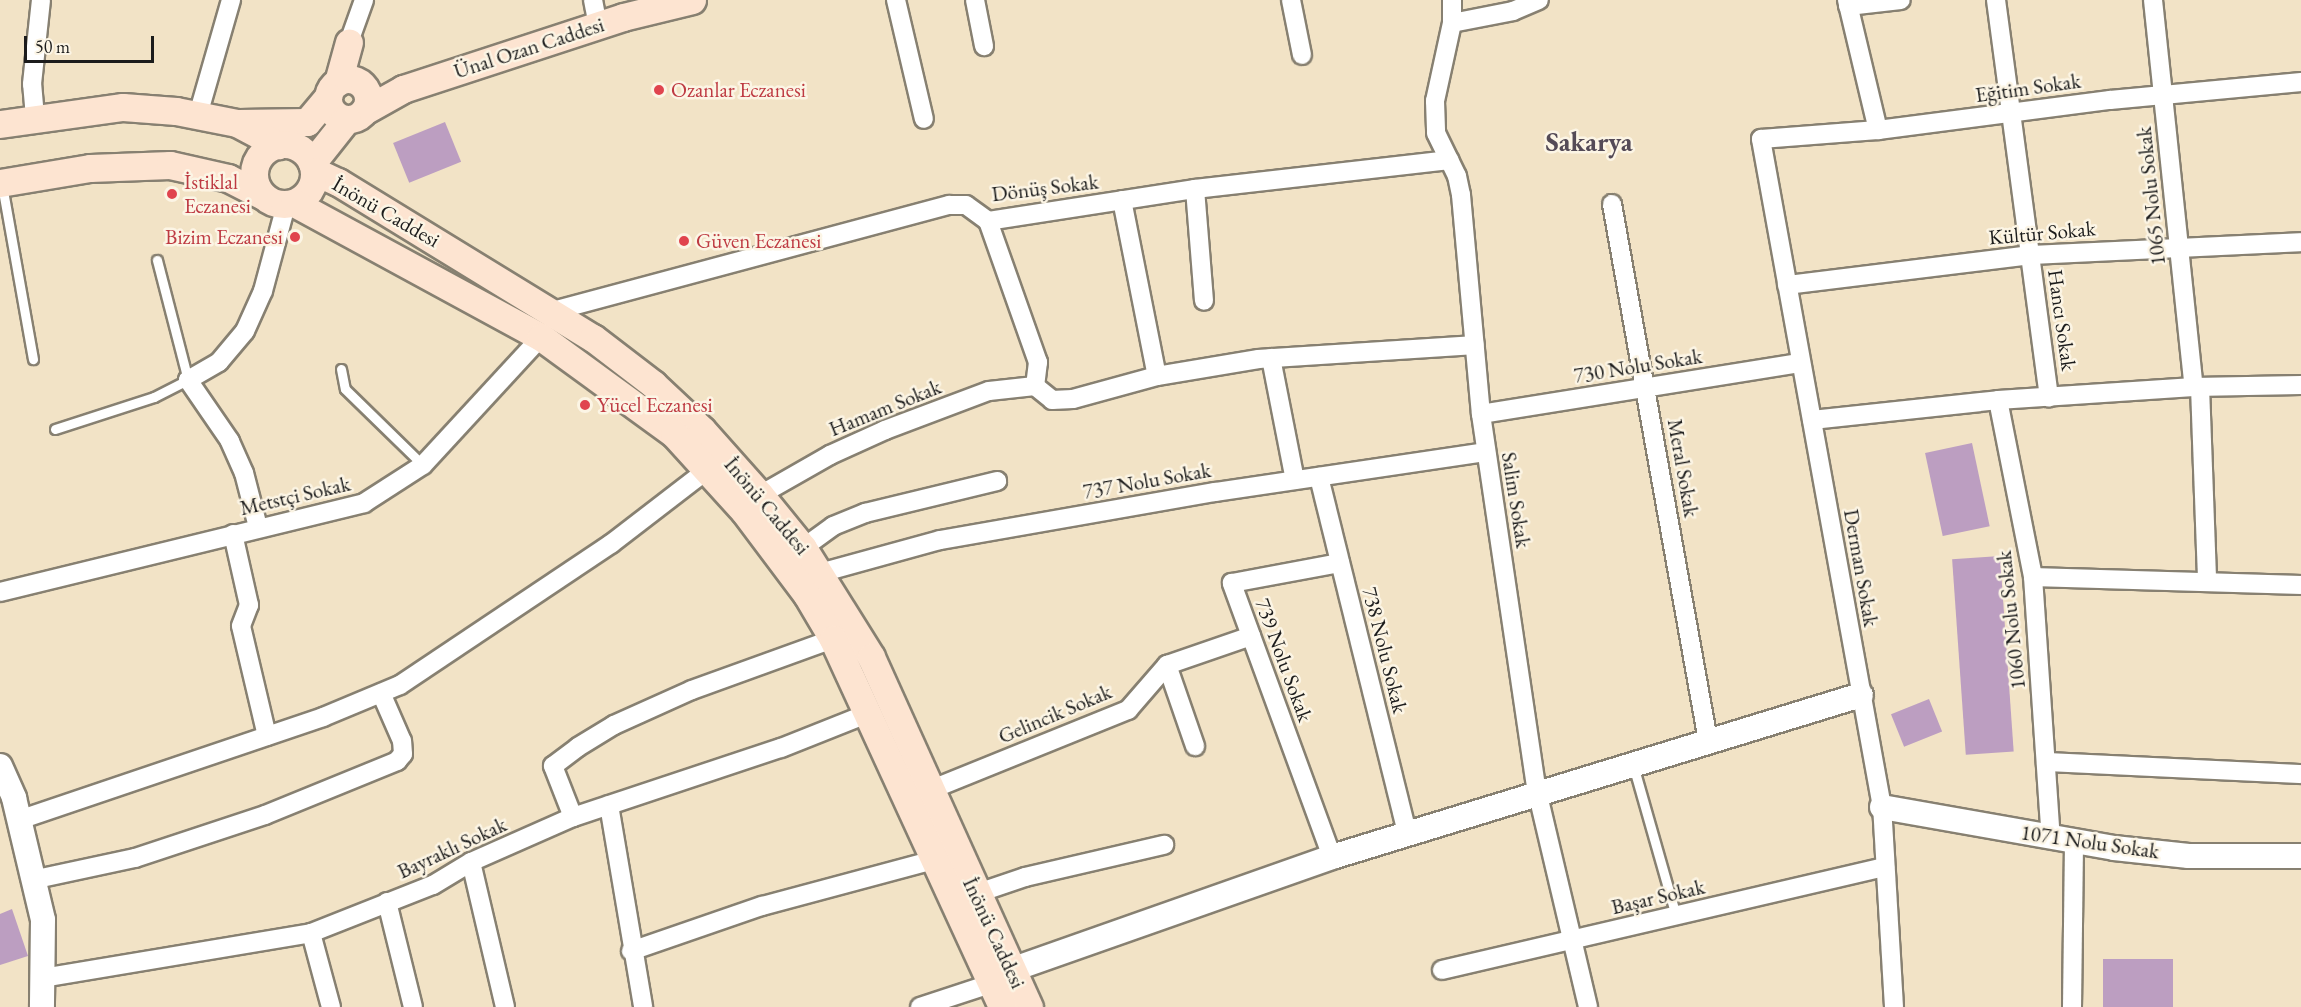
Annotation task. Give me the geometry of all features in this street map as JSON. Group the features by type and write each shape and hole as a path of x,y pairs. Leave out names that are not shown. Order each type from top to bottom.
{"main road":[{"name":"Ünal Ozan Caddesi","path":"349,96 403,89 596,13 692,0"},
{"path":"349,42 349,96 313,167 310,190 281,201 257,188 255,168 265,151 281,145 308,122 349,96"},
{"path":"0,124 35,117 123,107 237,123 308,122"},
{"path":"237,123 281,145 300,149 313,167"},
{"name":"İnönü Caddesi","path":"1,183 90,168 170,165 228,178 281,201 542,337 674,434 776,553 833,639 934,860 1001,987 1029,1007"},
{"name":"İnönü Caddesi","path":"313,167 553,311 653,384 702,430 760,495 803,548 871,657 975,894 1001,987"}],"street":[{"path":"35,117 32,84 41,0"},
{"path":"198,116 231,0"},
{"path":"349,42 364,0"},
{"path":"896,0 924,120"},
{"path":"975,0 984,46"},
{"path":"1291,0 1302,55"},
{"name":"Salim Sokak","path":"1452,0 1452,23 1435,102 1436,133 1449,160 1461,195 1481,414 1537,791 1570,940 1588,1007"},
{"path":"1452,23 1513,11 1539,0"},
{"path":"1878,130 1847,3 1901,0"},
{"name":"Hancı Sokak","path":"1996,0 2049,397"},
{"name":"1065 Nolu Sokak","path":"2153,0 2179,246 2197,387 2207,581"},
{"name":"Eğitim Sokak","path":"1761,139 1878,130 2163,94 2301,82"},
{"name":"Derman Sokak","path":"1761,139 1882,807 1894,1007"},
{"name":"Dönüş Sokak","path":"553,311 949,206 966,205 988,221 1195,189 1449,160"},
{"path":"1195,189 1204,301"},
{"path":"1122,200 1157,376"},
{"path":"258,527 244,473 230,441 188,381 219,362 245,331 263,291 281,201"},
{"name":"Meral Sokak","path":"1612,204 1708,741"},
{"path":"988,221 1038,362 1035,386 1052,400 1073,399 1157,376 1271,358 1475,345"},
{"name":"Kültür Sokak","path":"1787,285 2030,255 2179,246 2301,242"},
{"name":"Metstçi Sokak","path":"0,591 364,503 423,465 542,337"},
{"path":"1271,358 1295,480"},
{"name":"730 Nolu Sokak","path":"1481,414 1802,363"},
{"name":"Hamam Sokak","path":"760,495 830,455 885,430 988,391 1035,386"},
{"path":"1812,420 1998,400 2197,387 2301,386"},
{"name":"1060 Nolu Sokak","path":"1998,400 2033,577 2046,762 2063,840 2072,1007"},
{"name":"737 Nolu Sokak","path":"820,573 940,540 1295,480 1486,452"},
{"path":"11,807 267,736 400,685 611,544 707,470"},
{"name":"738 Nolu Sokak","path":"1319,477 1407,833"},
{"path":"803,548 833,526 865,513 997,481"},
{"path":"233,534 249,605 241,626 267,736"},
{"name":"739 Nolu Sokak","path":"1332,857 1232,583 1340,562"},
{"path":"2033,577 2301,585"},
{"path":"1195,746 1167,665 1251,636"},
{"path":"573,817 553,766 578,747 614,725 692,690 833,639"},
{"name":"Gelincik Sokak","path":"930,790 1128,710 1167,665"},
{"path":"32,880 135,858 265,815 397,761 403,754 402,741 381,693"},
{"path":"920,1007 1001,987 1332,857 1537,791 1861,695"},
{"name":"Bayraklı Sokak","path":"43,978 311,933 433,885 471,862 573,817 609,806 631,795 781,748 868,713"},
{"path":"2046,762 2301,774"},
{"path":"0,766 43,920 42,1007"},
{"path":"609,806 631,951 643,1007"},
{"name":"1071 Nolu Sokak","path":"1882,807 2063,840 2189,856 2301,856"},
{"path":"975,894 1024,877 1164,845"},
{"path":"631,951 762,906 934,860"},
{"path":"471,862 505,1007"},
{"name":"Başar Sokak","path":"1442,970 1885,867"},
{"path":"387,902 413,1007"},
{"path":"311,933 331,1007"}],"lane":[{"path":"1,183 33,360"},
{"path":"55,429 154,397 188,381 157,260"},
{"path":"341,369 345,389 423,465"},
{"path":"1633,763 1676,916"}],"building":[{"path":"445,122 461,162 409,183 393,143"},
{"path":"1972,443 1990,526 1943,536 1925,453"},
{"path":"2000,556 2014,752 1966,755 1952,559"},
{"path":"1929,699 1942,731 1904,747 1891,714"},
{"path":"12,909 28,956 0,965 0,914"},
{"path":"2103,959 2173,959 2173,1007 2103,1007"}],"place":[{"name":"Ozanlar Eczanesi","path":"659,90"},
{"name":"İstiklal Eczanesi","path":"172,194"},
{"name":"Bizim Eczanesi","path":"295,237"},
{"name":"Güven Eczanesi","path":"684,241"},
{"name":"Yücel Eczanesi","path":"585,405"}],"district":[{"name":"Sakarya","path":"1589,142"}]}
